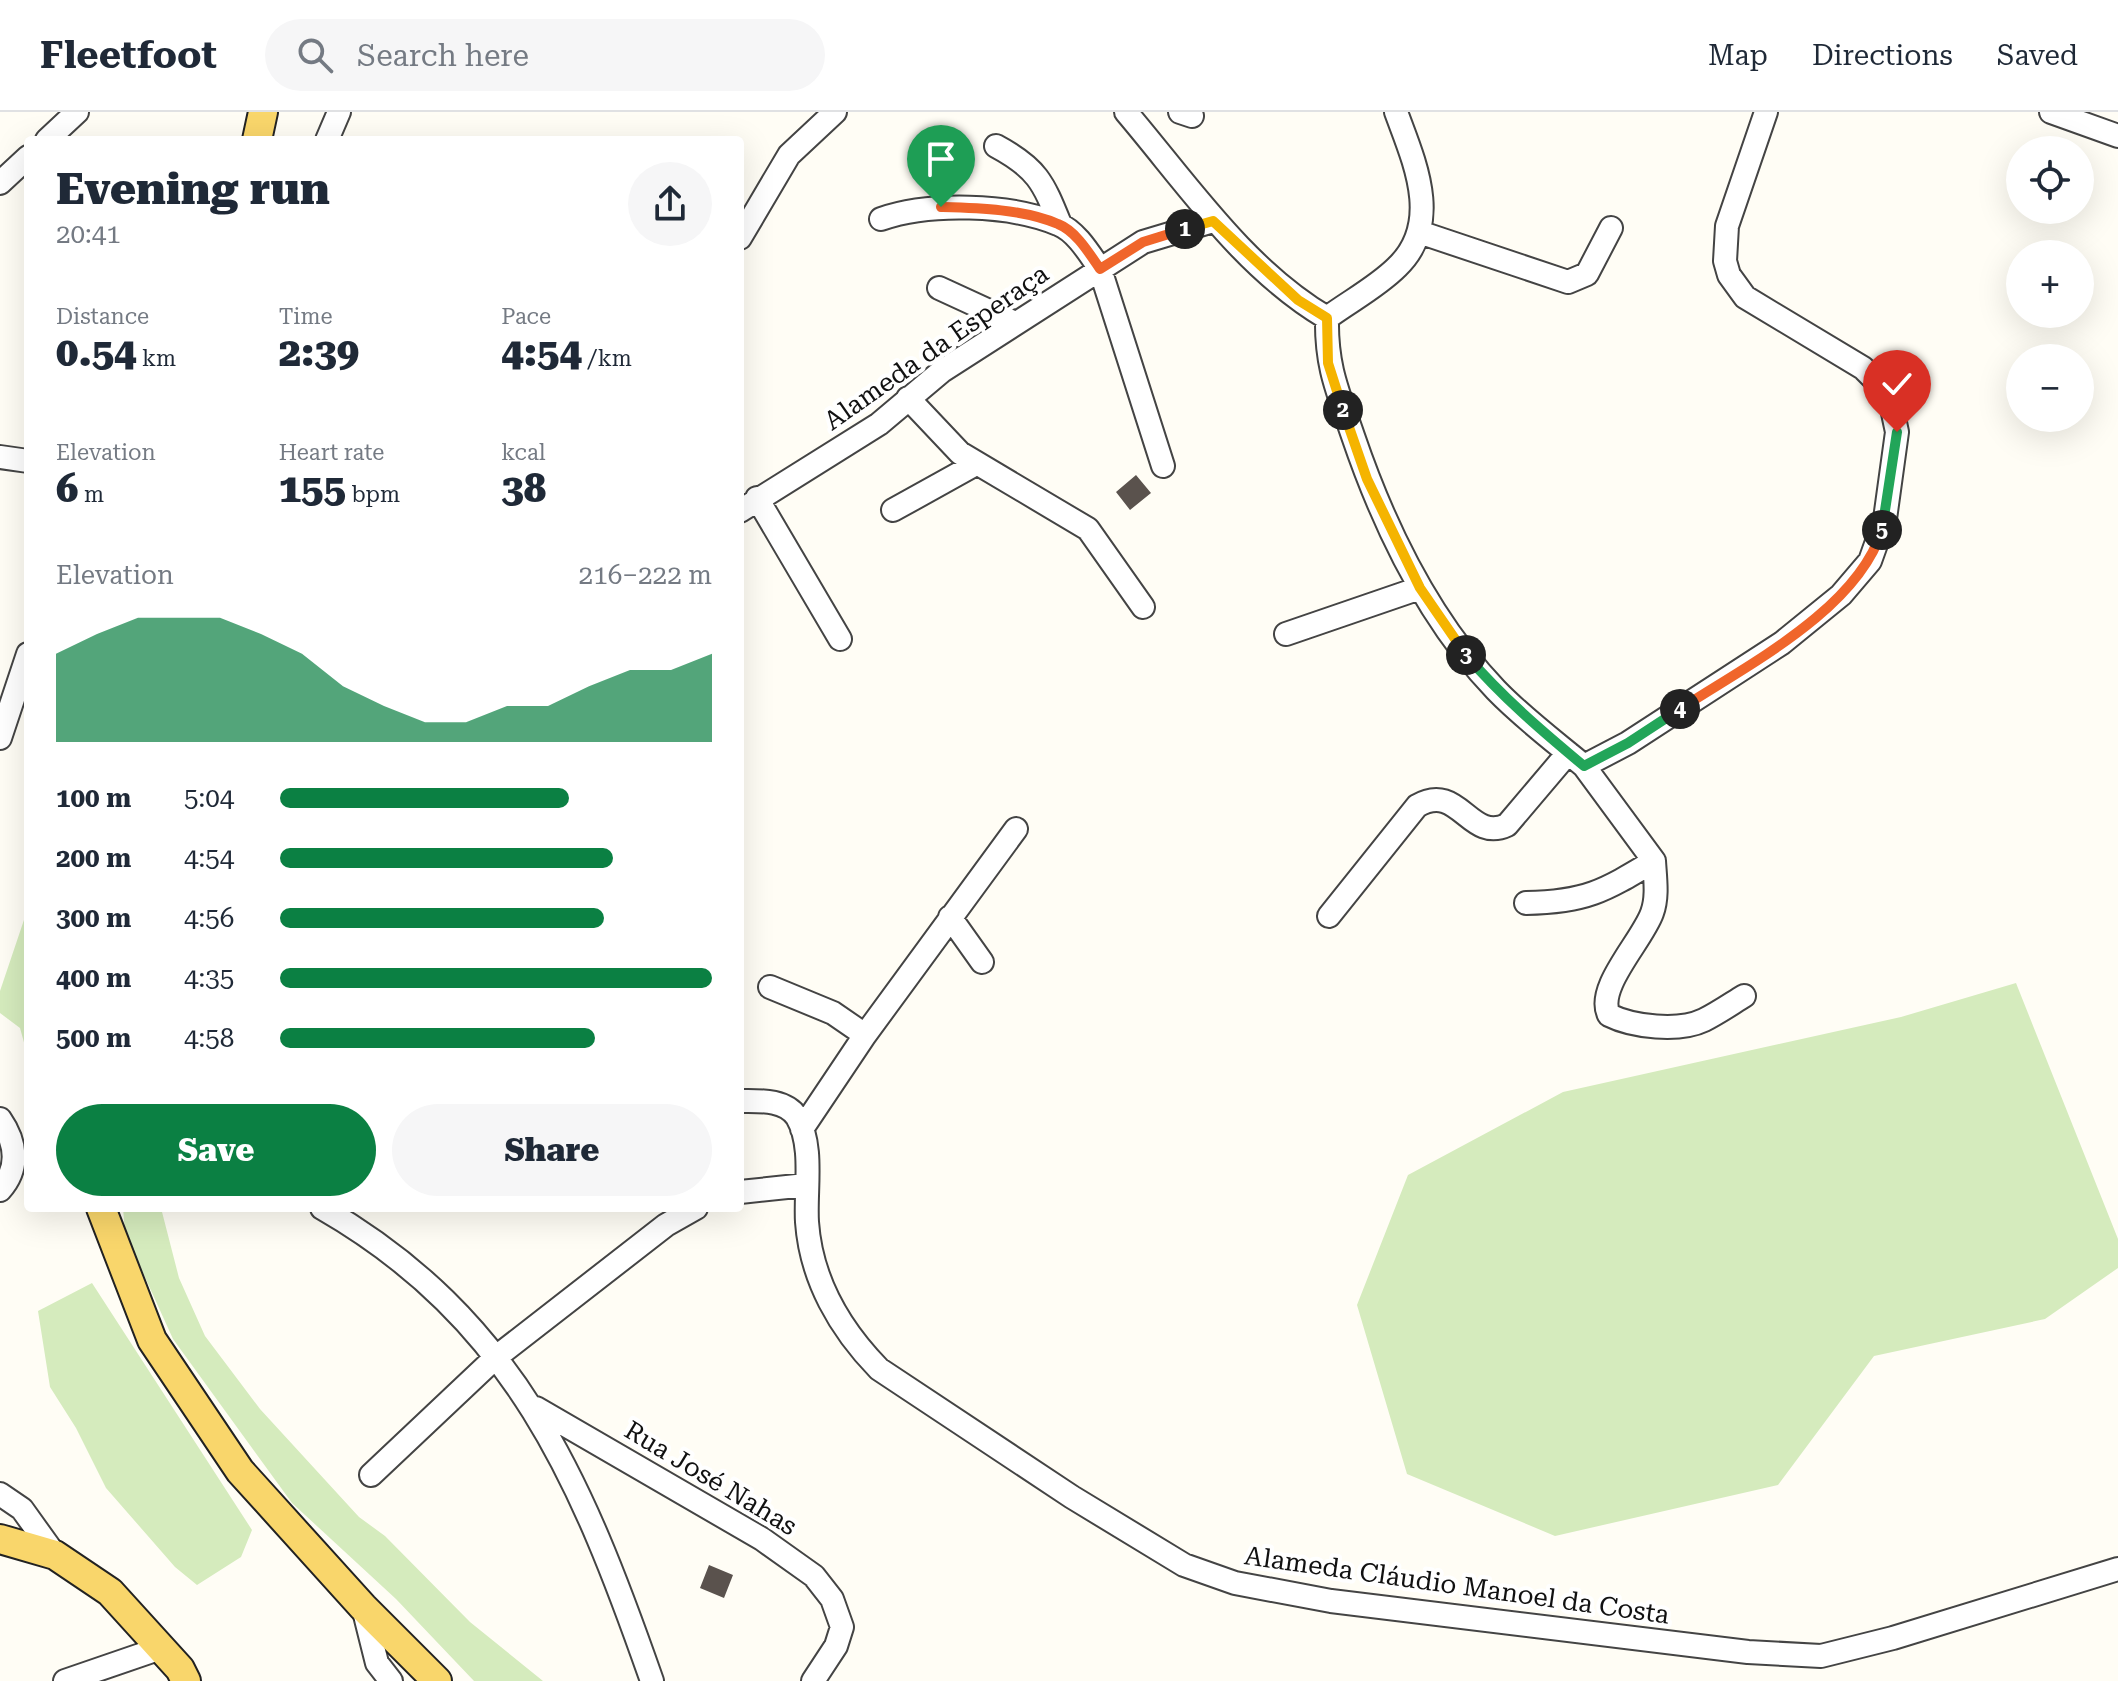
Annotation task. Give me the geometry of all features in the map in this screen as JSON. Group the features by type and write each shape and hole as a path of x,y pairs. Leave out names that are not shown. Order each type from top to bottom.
{"main road":[{"path":"258,136 263,112"},
{"path":"103,1212 152,1340 240,1471 363,1607 437,1681"},
{"path":"0,1539 55,1555 110,1592 161,1648 186,1681"}],"street":[{"path":"51,136 77,112"},
{"path":"329,136 339,112"},
{"path":"744,231 789,155 835,112"},
{"path":"1126,112 1184,179 1213,221 1298,300 1327,318"},
{"path":"1327,318 1398,266 1409,255 1419,232 1421,187 1416,162 1396,112"},
{"path":"1329,916 1417,806 1428,800 1447,800 1480,825 1499,829 1507,825 1576,760 1628,743 1782,643 1841,595 1870,561 1885,519 1897,432 1889,394 1863,368 1745,297 1729,275 1725,261 1727,226 1766,112"},
{"path":"2051,112 2118,136"},
{"path":"996,146 1021,159 1036,173 1060,224 1082,243 1100,269 1163,466"},
{"path":"0,183 24,161"},
{"path":"881,219 915,208 941,207 994,210 1060,224"},
{"name":"Alameda da Esperaça","path":"749,504 879,424 942,371 1143,242 1213,221"},
{"path":"1419,232 1568,282 1580,279 1592,267 1611,228"},
{"path":"939,288 1015,323"},
{"path":"1327,318 1328,363 1334,389 1367,479 1420,588 1448,632 1496,690 1549,740 1576,760 1654,861 1654,905 1636,945 1607,989 1604,1004 1609,1015 1623,1022 1685,1024 1702,1021 1744,996"},
{"path":"908,398 936,431 976,464 1053,505 1088,529 1143,607"},
{"path":"0,457 24,460"},
{"path":"893,510 976,464"},
{"path":"749,504 840,639"},
{"path":"1286,634 1420,588"},
{"path":"0,738 24,666"},
{"path":"744,1101 772,1102 796,1119 865,1035 1016,829"},
{"path":"1526,903 1577,900 1599,893 1654,861"},
{"path":"950,917 982,962"},
{"path":"770,987 833,1013 865,1035"},
{"path":"0,1119 14,1147 6,1181"},
{"name":"Alameda Cláudio Manoel da Costa","path":"796,1119 806,1185 810,1245 836,1316 854,1344 879,1369 1072,1497 1184,1565 1212,1577 1331,1601 1583,1633 1807,1656 1826,1655 1872,1644 2118,1569"},
{"path":"744,1192 806,1185"},
{"path":"329,1212 380,1243 441,1296 531,1405 568,1467 602,1540 652,1681"},
{"path":"371,1475 495,1358 666,1225 689,1212"},
{"name":"Rua José Nahas","path":"531,1405 784,1552 824,1587 841,1620 836,1646 813,1681"},
{"path":"0,1494 22,1509 55,1555"},
{"path":"363,1607 377,1663 391,1681"},
{"path":"65,1681 161,1648"}],"green space":[{"path":"24,920 24,1042 20,1028 0,1013 0,991"},
{"path":"2016,983 2118,1239 2118,1268 2045,1319 1874,1356 1778,1485 1555,1536 1407,1474 1357,1305 1408,1175 1563,1092 1901,1017"},
{"path":"123,1212 162,1212 179,1278 205,1336 260,1409 359,1517 385,1536 470,1622 543,1681 474,1681 396,1599 292,1503 173,1339 125,1233"},
{"path":"92,1283 252,1530 241,1557 197,1585 175,1567 106,1488 76,1428 50,1387 38,1311"}],"building":[{"path":"1136,475 1151,493 1130,510 1116,492"},
{"path":"709,1565 733,1575 724,1598 700,1588"}],"route":[{"path":"941,207 994,210 1060,224 1082,243 1100,269 1143,242 1213,221 1298,300 1327,318 1328,363 1334,389 1367,479 1420,588 1448,632 1496,690 1549,740 1584,766 1628,743 1782,643 1859,577 1879,541 1885,519 1897,432"}]}
